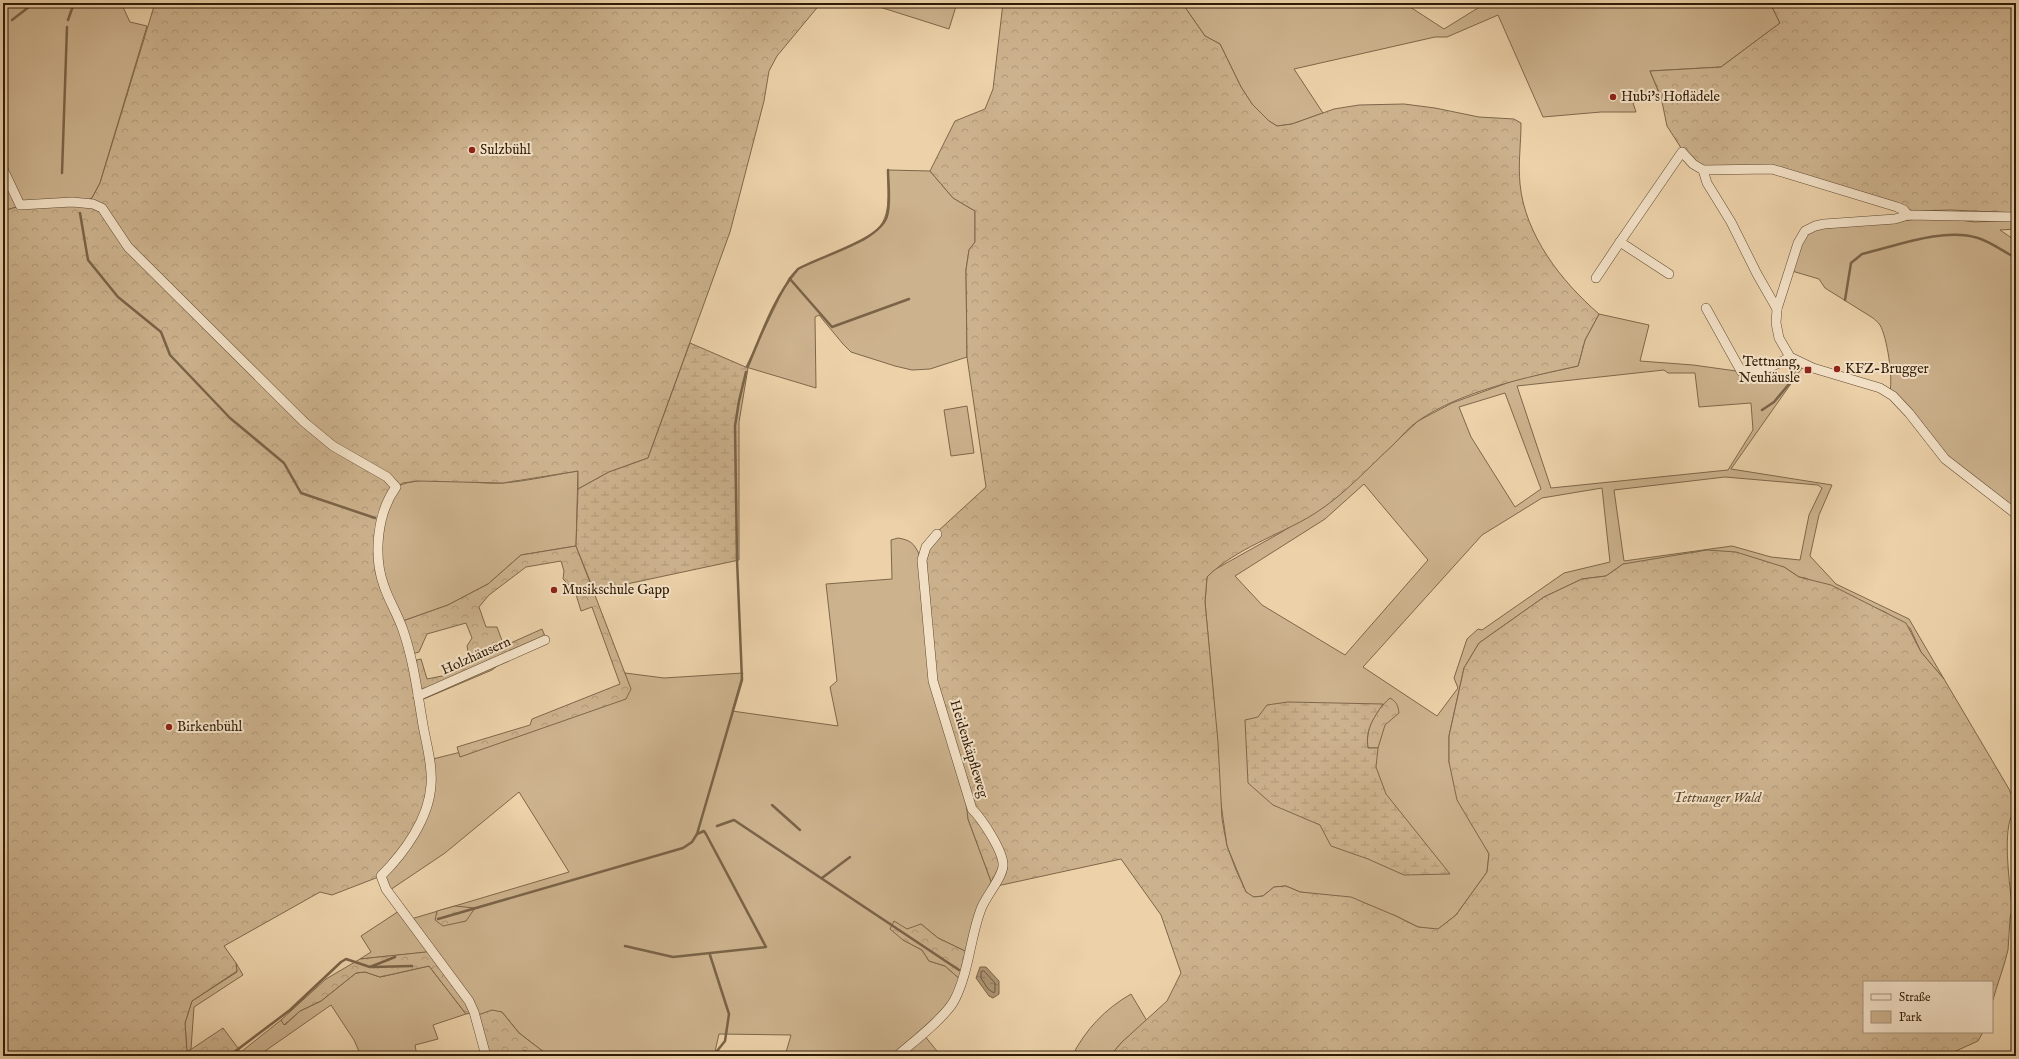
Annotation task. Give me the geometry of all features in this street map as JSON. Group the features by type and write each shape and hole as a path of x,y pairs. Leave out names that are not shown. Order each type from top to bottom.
{"street":[{"path":"1596,278 1682,152 1703,170 1708,183 1731,222 1757,274 1777,309"},
{"path":"3,169 20,205 72,202 93,204 102,208 128,246 304,422 333,446 387,476 396,487 386,507 379,534 378,562 384,585 404,630 418,696 431,785 425,812 414,834 381,876 382,881 469,1001 474,1012 486,1056"},
{"path":"1703,170 1772,169 1897,207 1904,210 1908,215"},
{"path":"2016,217 1908,215 1895,219 1815,226 1805,231 1798,242 1777,309 1776,323 1778,334 1790,357 1813,368 1880,388 1893,396 1909,412 1927,439 1945,459 2016,514"},
{"path":"1620,242 1669,274"},
{"path":"1706,308 1741,371 1752,373 1760,372 1790,357"},
{"name":"Heidenkäpfleweg","path":"897,1056 948,1010 955,1000 979,916 989,892 1001,875 1003,866 994,842 983,821 972,809 933,681 922,560 926,547 937,534"},
{"name":"Holzhäusern","path":"418,696 545,640"}],"green space":[{"path":"3,3 121,3 130,22 147,26 100,183 92,198 86,201 20,206 3,211"},
{"path":"155,3 821,3 777,56 769,71 764,101 730,232 648,458 609,472 578,489 578,471 503,483 418,481 403,483 396,487 386,507 379,562 400,622 448,605 488,584 521,555 576,546 631,689 626,699 460,757 457,747 530,725 532,719 620,684 592,607 581,611 575,591 563,579 564,571 561,561 526,567 489,595 479,607 486,627 497,627 504,646 542,629 545,636 506,659 492,670 419,701 429,760 425,812 381,876 332,895 320,892 224,946 236,963 237,971 192,1001 185,1023 187,1052 223,1028 241,1052 236,1056 3,1056 3,211 20,206 86,201 92,198 100,183","holes":["466,623 472,638 467,646 470,663 453,668 447,675 427,679 421,659 412,661 410,655 419,652 427,634"]},
{"path":"867,3 957,3 949,29"},
{"name":"Tettnanger Wald","path":"1003,3 1182,3 1205,36 1220,44 1241,87 1252,104 1269,121 1277,126 1292,124 1334,109 1359,105 1404,104 1435,108 1479,117 1514,119 1521,123 1519,176 1523,203 1529,221 1547,256 1559,272 1571,287 1599,314 1585,340 1578,366 1495,386 1454,401 1435,410 1412,426 1356,481 1325,507 1301,522 1259,542 1231,558 1207,577 1205,602 1218,742 1222,819 1227,846 1246,892 1254,897 1263,896 1274,887 1286,886 1300,892 1351,897 1418,927 1438,929 1456,915 1487,872 1489,854 1457,800 1449,762 1449,736 1464,668 1479,643 1544,597 1582,579 1606,576 1623,564 1707,550 1736,552 1784,567 1799,577 1831,585 1906,623 1921,652 1944,679 2009,789 2016,806 2015,816 2011,817 2009,826 2007,849 2012,910 2008,950 1993,1000 1993,981 1863,981 1863,1033 1982,1033 1978,1041 1945,1056 1110,1056 1122,1042 1167,1001 1181,973 1161,915 1121,859 997,886 992,884 968,819 965,795 933,664 919,554 937,532 986,487 967,357 966,270 969,250 975,242 975,211 953,198 930,171 955,121 985,109 993,89"},
{"path":"1182,3 1404,3 1444,29 1486,3 1770,3 1780,23 1721,67 1650,71 1660,95 1633,103 1636,112 1601,112 1543,117 1498,15 1447,37 1435,37 1294,69 1323,113 1292,124 1277,126 1269,121 1252,104 1241,87 1220,44 1205,36"},
{"path":"1770,3 2016,3 2016,213 1951,210 1913,211 1899,205 1773,166 1703,169 1683,151 1667,126 1661,97 1650,71 1721,67 1780,23"},
{"path":"888,170 930,171 953,198 975,211 975,242 969,250 966,270 967,357 930,369 912,370 895,366 851,352 819,315 815,317 816,388 746,367 789,278 797,269 864,240 874,233 880,226 885,218 887,210"},
{"path":"1935,217 1975,222 2016,220 2016,229 2000,230 2016,241 2016,498 2011,508 1946,457 1890,391 1891,376 1889,357 1885,338 1880,325 1873,318 1825,288 1819,279 1792,271 1804,237 1816,229"},
{"path":"1599,314 1649,325 1640,361 1693,365 1758,374 1772,369 1770,374 1792,377 1799,366 1802,368 1731,469 1832,485 1819,515 1810,556 1836,584 1909,619 1944,679 1921,652 1910,628 1885,612 1805,578 1799,577 1784,567 1623,564 1606,576 1582,579 1544,597 1479,643 1464,668 1449,736 1449,762 1489,854 1487,872 1456,915 1437,930 1418,927 1396,916 1323,895 1300,892 1286,886 1274,887 1263,896 1253,897 1246,892 1227,846 1220,797 1214,703 1205,602 1207,577 1214,570 1280,533 1337,497 1418,421 1452,403 1518,379 1578,366 1585,340","holes":["1664,370 1668,373 1695,373 1699,407 1751,403 1753,430 1728,470 1551,488 1517,386","1505,393 1541,489 1515,507 1471,437 1459,407","1725,477 1818,485 1822,488 1809,515 1800,560 1771,557 1732,546 1624,561 1614,490","1364,484 1428,560 1345,655 1262,605 1235,576 1325,519","1602,488 1610,562 1564,573 1482,630 1478,629 1467,639 1454,678 1458,688 1437,716 1363,667 1482,535 1542,498"]},
{"path":"690,343 748,368 739,422 739,560 594,591 576,546 578,489 609,472 648,458"},
{"path":"967,406 974,453 951,456 944,410"},
{"path":"578,471 576,546 521,555 488,584 448,605 400,622 384,585 379,534 396,487 407,483 433,480 503,483"},
{"path":"898,538 911,543 919,554 968,792 968,819 992,884 967,952 938,938 921,924 903,940 922,950 929,961 945,966 961,980 954,1003 924,1035 941,1056 785,1056 791,1035 719,1034 714,1056 549,1056 519,1033 502,1012 478,1015 411,919 569,872 519,792 445,853 390,890 381,876 429,760 477,748 628,688 625,673 664,678 743,673 732,711 838,726 830,687 837,681 826,584 892,579 891,540"},
{"path":"1390,698 1397,704 1399,713 1385,725 1378,748 1368,748 1368,734 1372,721"},
{"path":"1288,702 1383,704 1371,725 1367,742 1368,748 1378,748 1376,767 1386,794 1450,874 1404,875 1368,859 1331,846 1320,825 1273,805 1248,783 1245,720 1258,717 1267,705"},
{"path":"455,906 475,908 466,921 443,926 435,920 437,911"},
{"path":"399,911 429,952 360,959 371,952 361,936"},
{"path":"894,921 907,929 921,924 938,938 967,952 961,980 945,966 929,961 922,950 903,940 890,929"},
{"path":"435,951 478,1015 492,1010 502,1012 519,1033 549,1056 530,1056 525,1050 517,1055 490,1056 471,1013 466,1014 429,966 380,977 365,972 356,973 321,1001 300,1011 284,1025 281,1020 326,979 360,959"},
{"path":"236,963 243,975 194,1007 191,1049 187,1052 185,1023 192,1001 237,972"},
{"path":"429,966 466,1014 433,1025 438,1039 415,1045 417,1056 361,1056 354,1040 331,1005 258,1056 236,1056 281,1020 285,1025 300,1011 321,1001 356,973 365,972 380,977"},
{"path":"1131,994 1147,1021 1122,1042 1110,1056 1072,1056 1083,1037 1097,1020 1113,1006"}],"water":[{"path":"980,967 986,967 999,981 999,994 993,998 989,996 976,978"}],"waterway":[{"path":"12,20 34,3"},
{"path":"68,20 74,3"},
{"path":"3,29 6,26"},
{"path":"62,173 67,27"},
{"path":"748,366 775,303 798,269 862,240 882,225 887,216 889,205 888,170"},
{"path":"80,213 88,260 118,297 161,332 170,355 230,418 284,463 301,493 375,518"},
{"path":"1845,300 1851,263 1862,254 1920,239 1935,236 1965,235 1983,240 2016,258"},
{"path":"790,279 832,327 909,299"},
{"path":"438,919 683,848 692,842 697,834 742,680 737,559 735,426 746,372"},
{"path":"1762,410 1774,402 1789,384"},
{"path":"772,805 800,830"},
{"path":"717,826 734,820 959,970"},
{"path":"625,946 673,957 766,947 706,834 704,831 697,834"},
{"path":"822,878 850,857"},
{"path":"710,955 729,1014 725,1041 717,1051"},
{"path":"229,1056 290,1010 346,959 370,967 395,957"},
{"path":"373,967 412,966"}],"place":[{"name":"Hubi's Hoflädele","path":"1613,97"},
{"name":"Sulzbühl","path":"472,150"},
{"name":"KFZ-Brugger","path":"1837,369"},
{"name":"Tettnang, Neuhäusle","path":"1808,370"},
{"name":"Musikschule Gapp","path":"554,590"},
{"name":"Birkenbühl","path":"169,727"}]}
